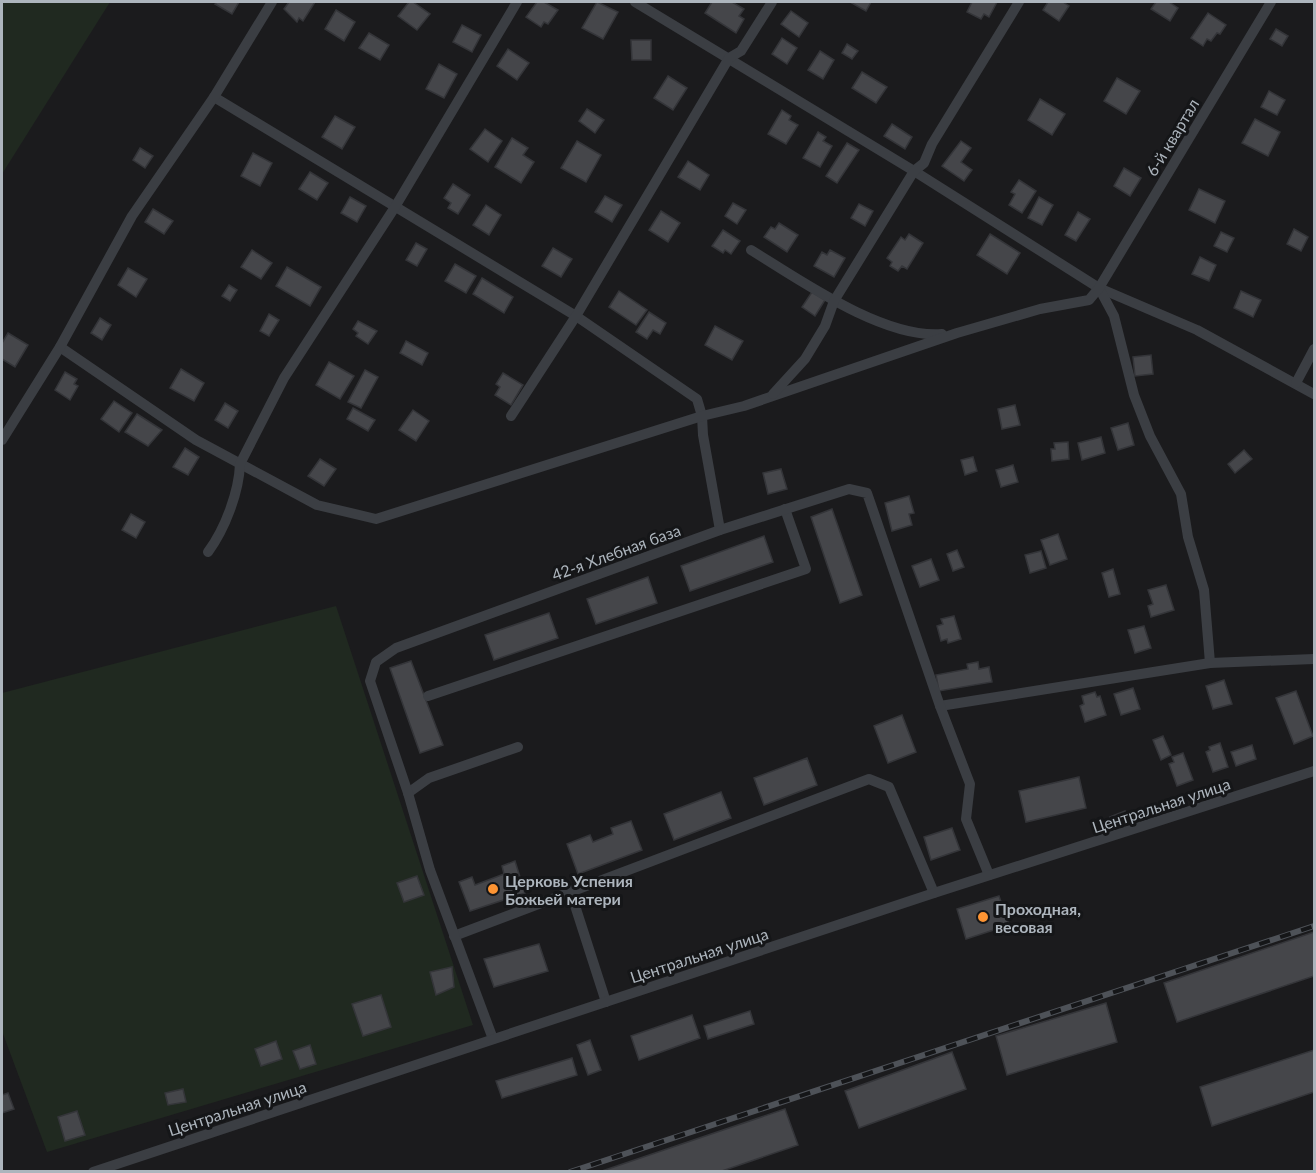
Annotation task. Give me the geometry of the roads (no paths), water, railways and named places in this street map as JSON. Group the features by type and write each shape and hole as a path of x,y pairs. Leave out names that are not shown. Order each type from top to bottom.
{"street":[{"path":"2,440 60,347 132,216 214,97 272,2"},
{"path":"208,552 218,539 240,477 240,464 284,378 395,207 518,2"},
{"path":"635,2 914,171 1099,288 1197,330 1314,394"},
{"path":"511,416 576,316 729,57 741,51 772,2"},
{"path":"773,394 805,359 825,326 834,301 914,171 924,163 932,144 1019,2"},
{"name":"6-й квартал","path":"1099,288 1271,2"},
{"path":"214,97 576,316 697,399 702,416 703,435 720,530"},
{"path":"752,250 834,301 905,329 932,335 957,333"},
{"path":"60,347 196,441 317,505 376,519 702,416 744,406 773,394 957,333 1040,309 1089,300 1099,288"},
{"path":"1099,288 1114,316 1134,395 1150,436 1181,494 1188,537 1204,590 1210,663"},
{"path":"1296,383 1314,349"},
{"name":"42-я Хлебная база","path":"493,1040 430,870 408,793 370,681 376,662 396,648 720,530 849,489 867,493 940,706 970,784 966,819 989,875"},
{"path":"428,696 806,569 785,509"},
{"path":"940,706 1210,663 1314,659"},
{"path":"408,793 429,778 519,747"},
{"name":"Центральная улица","path":"93,1172 934,893 1314,771"},
{"path":"454,936 570,890 869,779 889,787 934,893"},
{"path":"570,890 606,1002"}],"railway":[{"path":"570,1172 1314,926"}],"place":[{"name":"Церковь Успения Божьей матери","path":"493,889"},
{"name":"Проходная, весовая","path":"983,917"}]}
